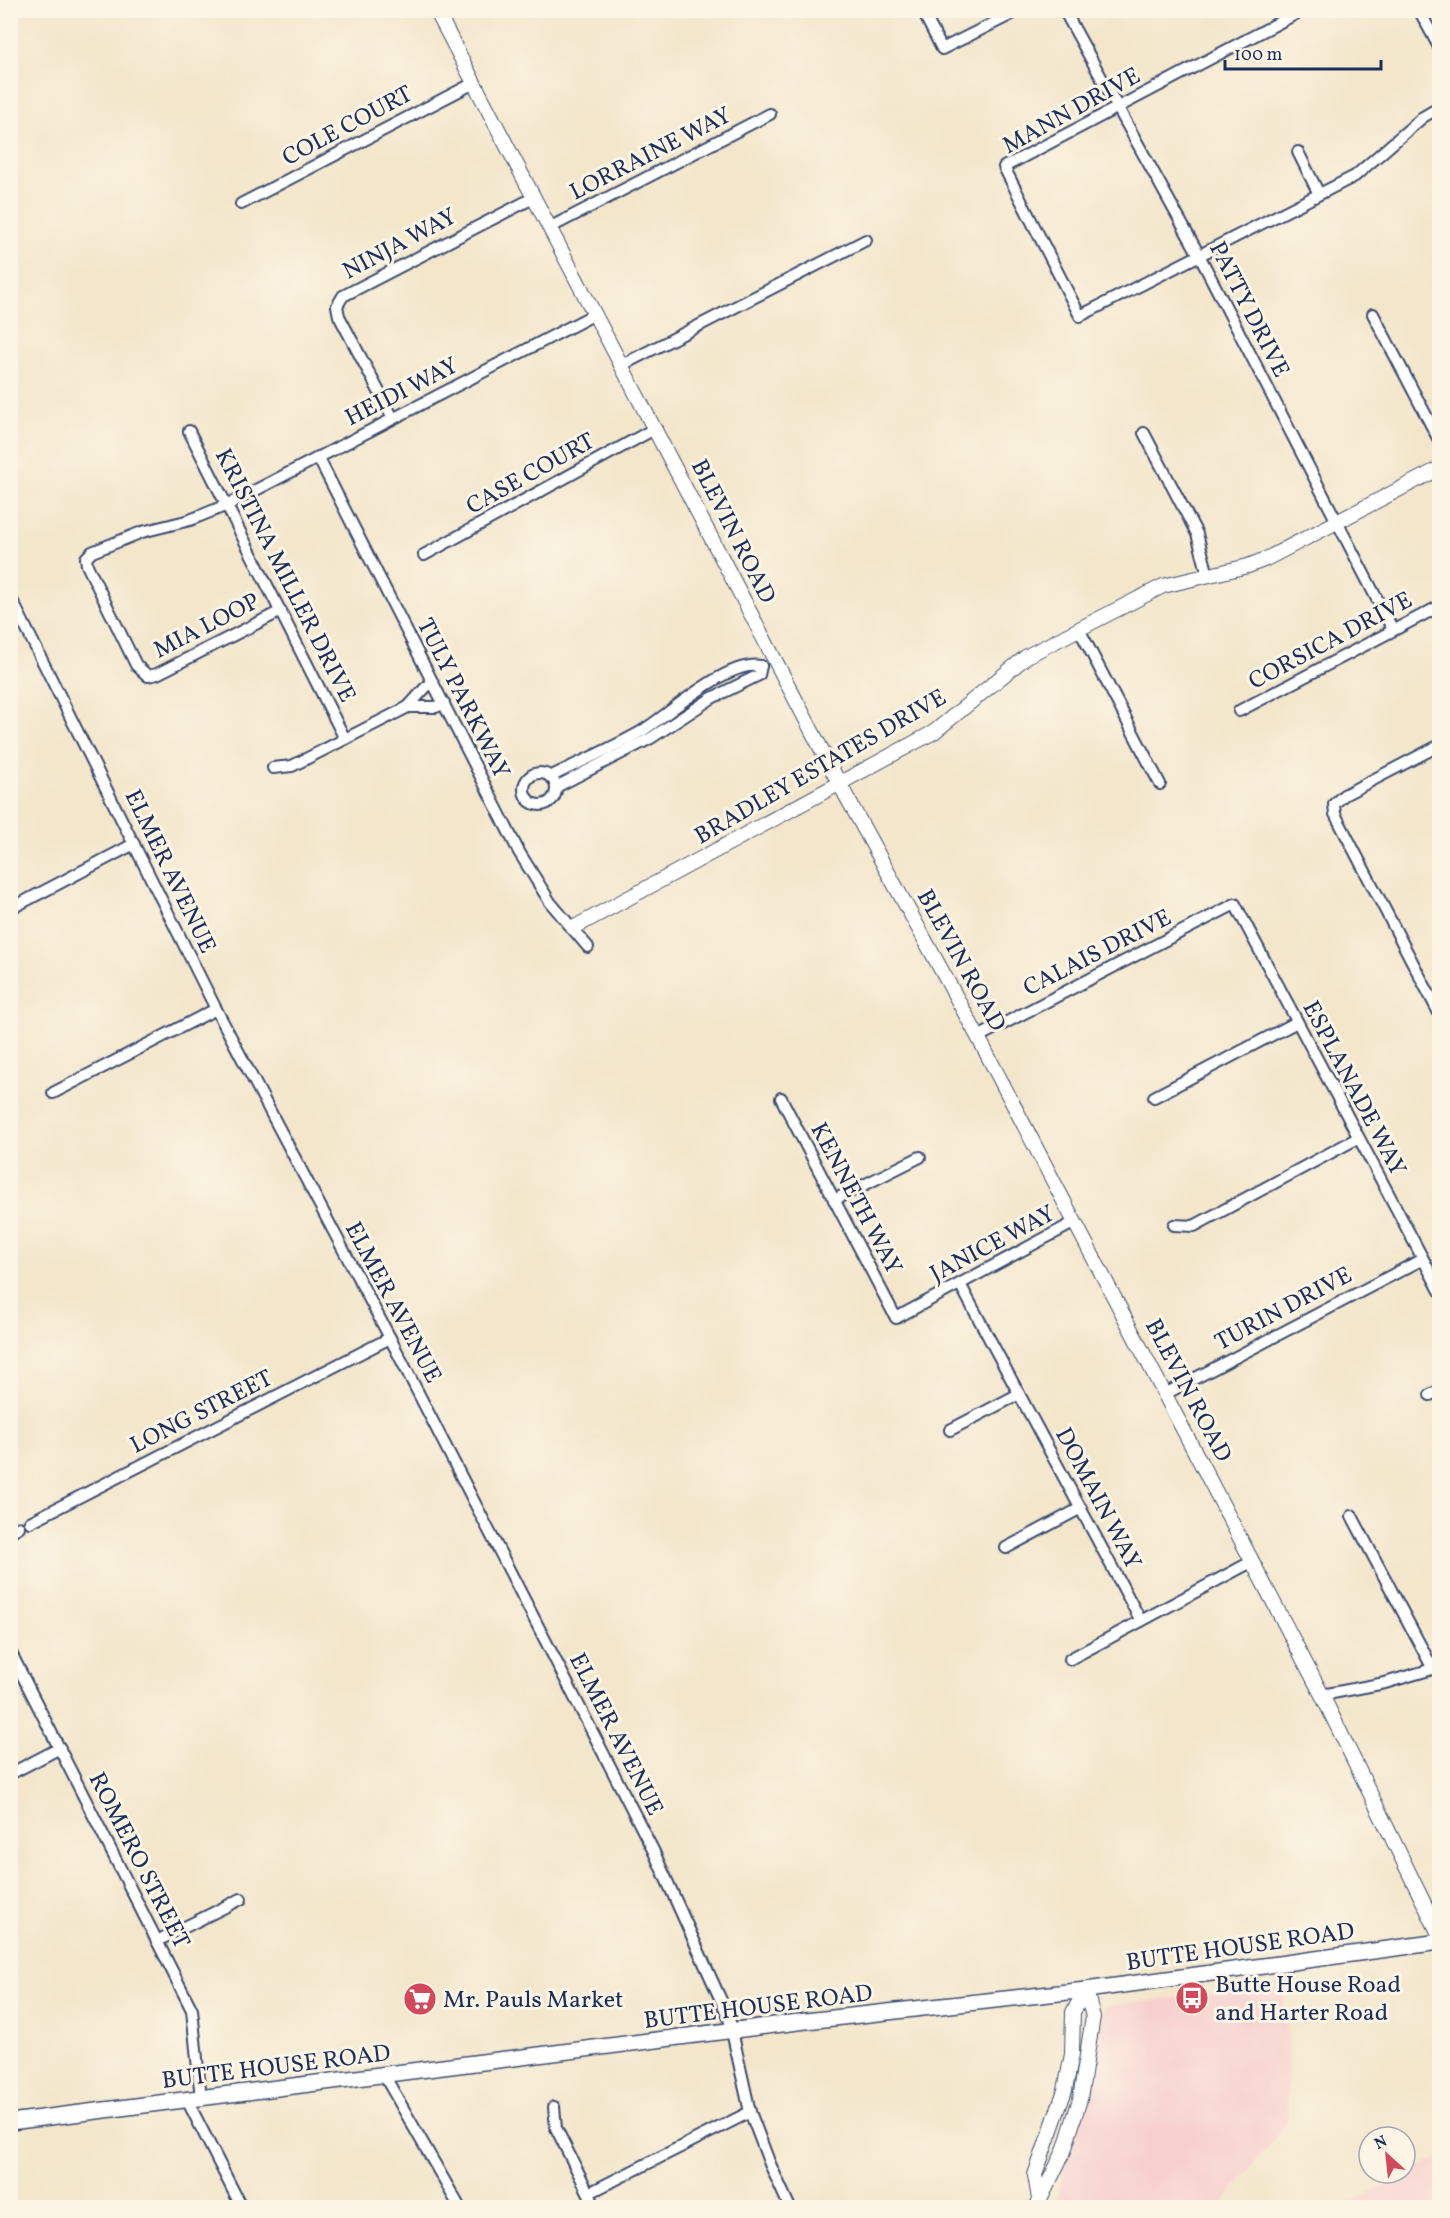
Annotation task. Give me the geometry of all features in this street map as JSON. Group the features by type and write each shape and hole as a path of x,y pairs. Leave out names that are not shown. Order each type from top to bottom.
{"main road":[{"name":"BUTTE HOUSE ROAD","path":"10,2122 806,2021 1086,1990 1440,1942"}],"street":[{"name":"BLEVIN ROAD","path":"436,10 656,428 839,783 978,1037 1322,1695 1440,1936"},
{"path":"922,10 942,49 1020,10"},
{"name":"PATTY DRIVE","path":"1064,10 1199,255 1335,522 1393,630"},
{"name":"MANN DRIVE","path":"1199,255 1080,316 1004,167 1303,10"},
{"path":"1419,10 1440,49"},
{"name":"COLE COURT","path":"241,204 474,83"},
{"path":"1199,255 1355,176 1423,117 1440,108"},
{"name":"LORRAINE WAY","path":"549,228 770,114"},
{"path":"1298,152 1319,194"},
{"name":"NINJA WAY","path":"393,418 339,316 337,306 343,296 533,198"},
{"path":"622,365 866,240"},
{"name":"HEIDI WAY","path":"227,505 595,314"},
{"path":"1373,314 1440,442"},
{"name":"CASE COURT","path":"424,555 656,428"},
{"name":"KRISTINA MILLER DRIVE","path":"189,431 345,739"},
{"path":"1144,433 1197,534 1208,575"},
{"name":"TULY PARKWAY","path":"318,457 536,881 588,947"},
{"name":"BRADLEY ESTATES DRIVE","path":"573,928 934,732 1027,656 1079,628 1163,586 1266,559 1440,468"},
{"name":"MIA LOOP","path":"227,505 190,520 142,532 92,552 86,558 87,565 136,665 148,676 157,674 281,611"},
{"name":"ELMER AVENUE","path":"10,596 216,1009 390,1338 653,1850 729,2018 750,2112 790,2208"},
{"name":"CORSICA DRIVE","path":"1239,711 1440,606"},
{"path":"1079,628 1160,784"},
{"path":"632,742 706,687 749,664 761,666 775,658"},
{"path":"553,782 759,675 761,666"},
{"path":"273,768 292,766 408,707 426,687 434,683"},
{"path":"706,687 712,698"},
{"path":"408,707 436,707 444,703"},
{"path":"1440,745 1344,795 1334,804 1335,814 1440,1015"},
{"path":"10,909 134,844"},
{"name":"CALAIS DRIVE","path":"978,1037 1235,904"},
{"name":"ESPLANADE WAY","path":"1235,904 1421,1260 1440,1291"},
{"path":"52,1093 216,1009"},
{"path":"1154,1096 1297,1022"},
{"name":"KENNETH WAY","path":"781,1098 896,1318"},
{"path":"1174,1226 1194,1226 1358,1138"},
{"path":"834,1200 920,1156"},
{"name":"JANICE WAY","path":"896,1318 1075,1222"},
{"name":"TURIN DRIVE","path":"1165,1394 1421,1260"},
{"name":"DOMAIN WAY","path":"960,1284 1141,1621"},
{"name":"LONG STREET","path":"30,1522 390,1338"},
{"path":"950,1430 1019,1394"},
{"path":"1006,1548 1081,1508"},
{"path":"1322,1695 1385,1683 1436,1668 1352,1516"},
{"path":"1070,1659 1252,1561"},
{"name":"ROMERO STREET","path":"10,1651 192,2010 194,2099"},
{"path":"10,1774 60,1748"},
{"path":"157,1941 241,1899"},
{"path":"1038,2203 1053,2178 1064,2151 1080,2099 1093,2017 1086,1990"},
{"path":"1038,2203 1035,2175 1065,2090 1072,2054 1073,2012 1086,1990"},
{"path":"384,2075 460,2208"},
{"path":"194,2099 242,2208"},
{"path":"554,2107 556,2128 596,2208"},
{"path":"589,2193 750,2112"}],"shaded area":[{"path":"1282,1985 1288,2033 1287,2122 1220,2207 1054,2208 1106,2006"},
{"path":"1439,2157 1439,2207 1343,2207 1385,2185 1417,2185 1417,2168"}],"place":[{"name":"Butte House Road and Harter Road","path":"1192,1998"},
{"name":"Mr. Pauls Market","path":"420,1999"}]}
